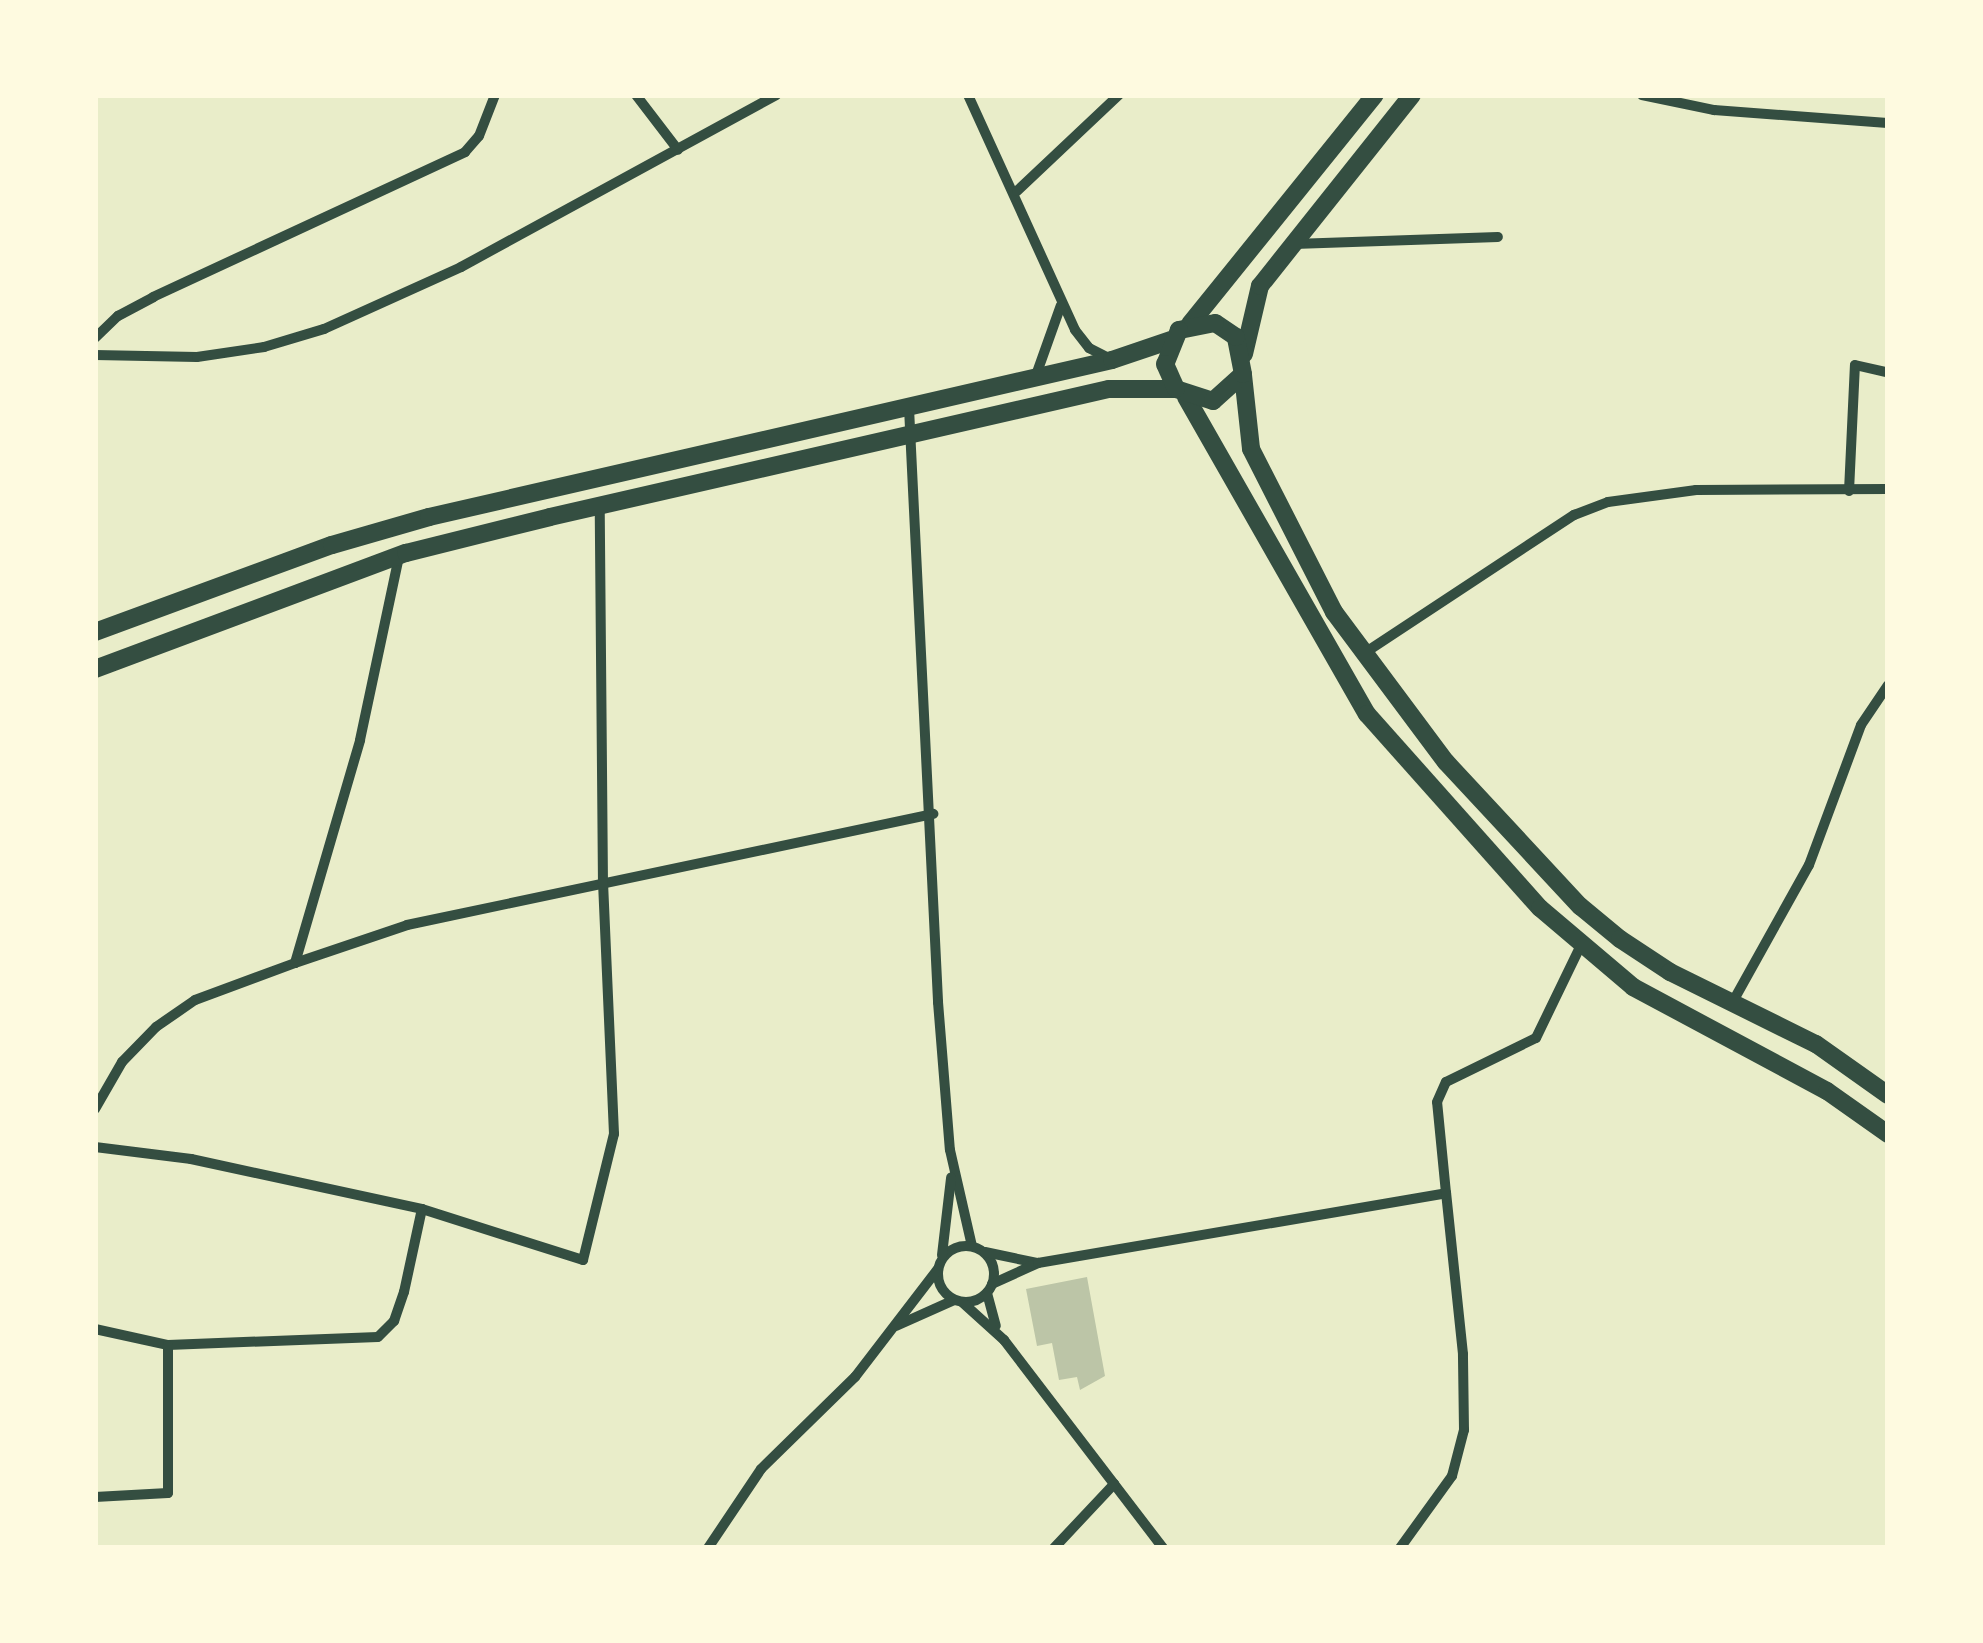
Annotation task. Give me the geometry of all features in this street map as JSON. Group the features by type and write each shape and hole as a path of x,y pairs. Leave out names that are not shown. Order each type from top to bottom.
{"main road":[{"path":"95,632 332,544 429,517 1112,360 1171,340 1190,324 1375,95"},
{"path":"1412,95 1286,245 1260,286 1242,374 1251,449 1362,654 1446,762 1580,906 1670,972 1816,1044 1888,1095"},
{"path":"1190,324 1227,328 1244,354"},
{"path":"1171,340 1164,364 1367,714 1580,947 1633,986 1827,1092 1888,1134"},
{"path":"95,668 399,556 1110,389 1226,395 1242,374"}],"street":[{"path":"95,338 118,316 464,152 479,136 495,95"},
{"path":"636,95 678,150"},
{"path":"95,355 197,356 264,347 324,329 461,267 776,95"},
{"path":"968,95 1017,191 1061,304 1088,348 1112,360"},
{"path":"1017,191 1118,95"},
{"path":"1642,95 1772,116 1888,123"},
{"path":"1286,245 1498,237"},
{"path":"1035,378 1061,304"},
{"path":"1849,491 1855,365 1885,372"},
{"path":"910,408 952,1162 939,1265 940,1287 1004,1340 1164,1548"},
{"path":"1362,654 1574,515 1608,502 1696,490 1888,489"},
{"path":"95,1147 191,1159 422,1209 582,1260 614,1134 603,885 600,506"},
{"path":"295,963 360,740 399,556"},
{"path":"1732,1005 1809,865 1861,724 1888,686"},
{"path":"95,1108 122,1062 156,1026 195,1000 295,963 408,925 933,814"},
{"path":"1400,1548 1452,1476 1464,1430 1464,1354 1437,1102 1446,1082 1536,1038 1580,947"},
{"path":"952,1162 977,1248 992,1266 990,1288 1004,1340"},
{"path":"895,1326 990,1288 1038,1263 1446,1193"},
{"path":"95,1329 168,1344 378,1336 394,1322 422,1209"},
{"path":"708,1548 761,1468 856,1378 954,1248 977,1248 1038,1263"},
{"path":"95,1497 168,1492 168,1344"},
{"path":"1054,1548 1114,1484"}],"building":[{"path":"1087,1277 1105,1376 1080,1390 1077,1377 1059,1380 1052,1343 1037,1346 1026,1289"}]}
